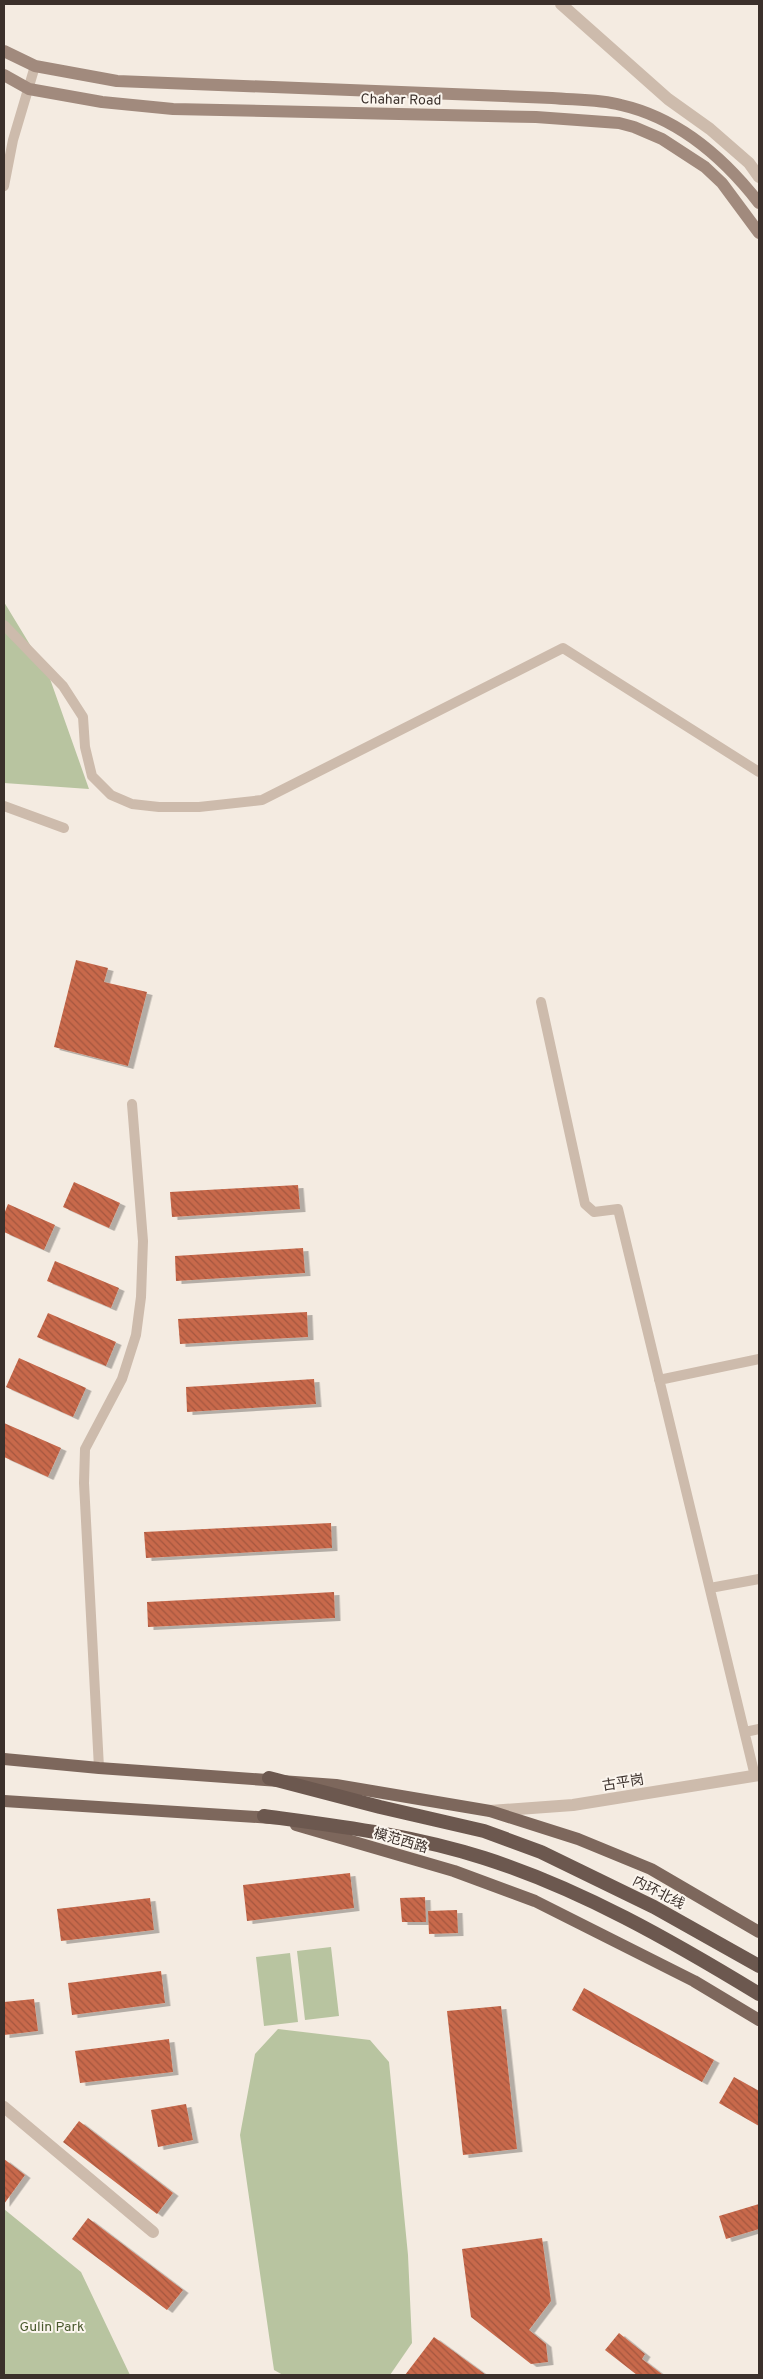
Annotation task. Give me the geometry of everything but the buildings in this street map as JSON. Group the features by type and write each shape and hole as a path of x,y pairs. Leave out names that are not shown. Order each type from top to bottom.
{"highway":[{"name":"内环北线","path":"269,1778 484,1831 542,1852 654,1907 759,1966"},
{"path":"264,1816 390,1834 484,1858 573,1892 704,1960 759,1994"}],"main road":[{"name":"Chahar Road","path":"4,52 35,66 117,81 552,98 620,104 660,120 710,150 732,170 759,203"},
{"name":"Chahar Road","path":"4,75 29,89 102,102 173,109 536,118 619,123 662,139 705,167 722,183 759,233"},
{"path":"4,1759 99,1768 269,1778 336,1785 490,1810 578,1839 651,1869 759,1932"},
{"name":"模范西路","path":"4,1801 264,1816 454,1871 535,1901 694,1981 759,2020"}],"street":[{"path":"561,4 668,99 710,129 749,164 759,177"},
{"name":"古平岗","path":"490,1810 572,1805 757,1775"},
{"path":"4,2107 153,2232"}],"lane":[{"path":"4,186 13,140 35,66"},
{"path":"4,625 63,686 83,717 85,747 92,776 111,795 132,804 199,806 262,800 562,648 759,772"},
{"path":"4,806 64,828"},
{"path":"540,1002 585,1204 594,1212 618,1209 757,1775"},
{"path":"99,1768 84,1483 85,1449 122,1379 136,1335 141,1297 143,1241 132,1104"},
{"path":"659,1380 759,1359"},
{"path":"710,1588 759,1579"},
{"path":"745,1732 759,1729"}],"green space":[{"path":"4,602 49,676 89,789 4,783"},
{"path":"331,1947 339,2016 305,2020 297,1951"},
{"path":"290,1953 298,2022 264,2026 256,1957"},
{"path":"278,2029 370,2040 389,2062 408,2255 412,2343 390,2375 283,2375 274,2370 240,2135 255,2054"},
{"name":"Gulin Park","path":"4,2209 81,2272 130,2375 4,2375"}]}
